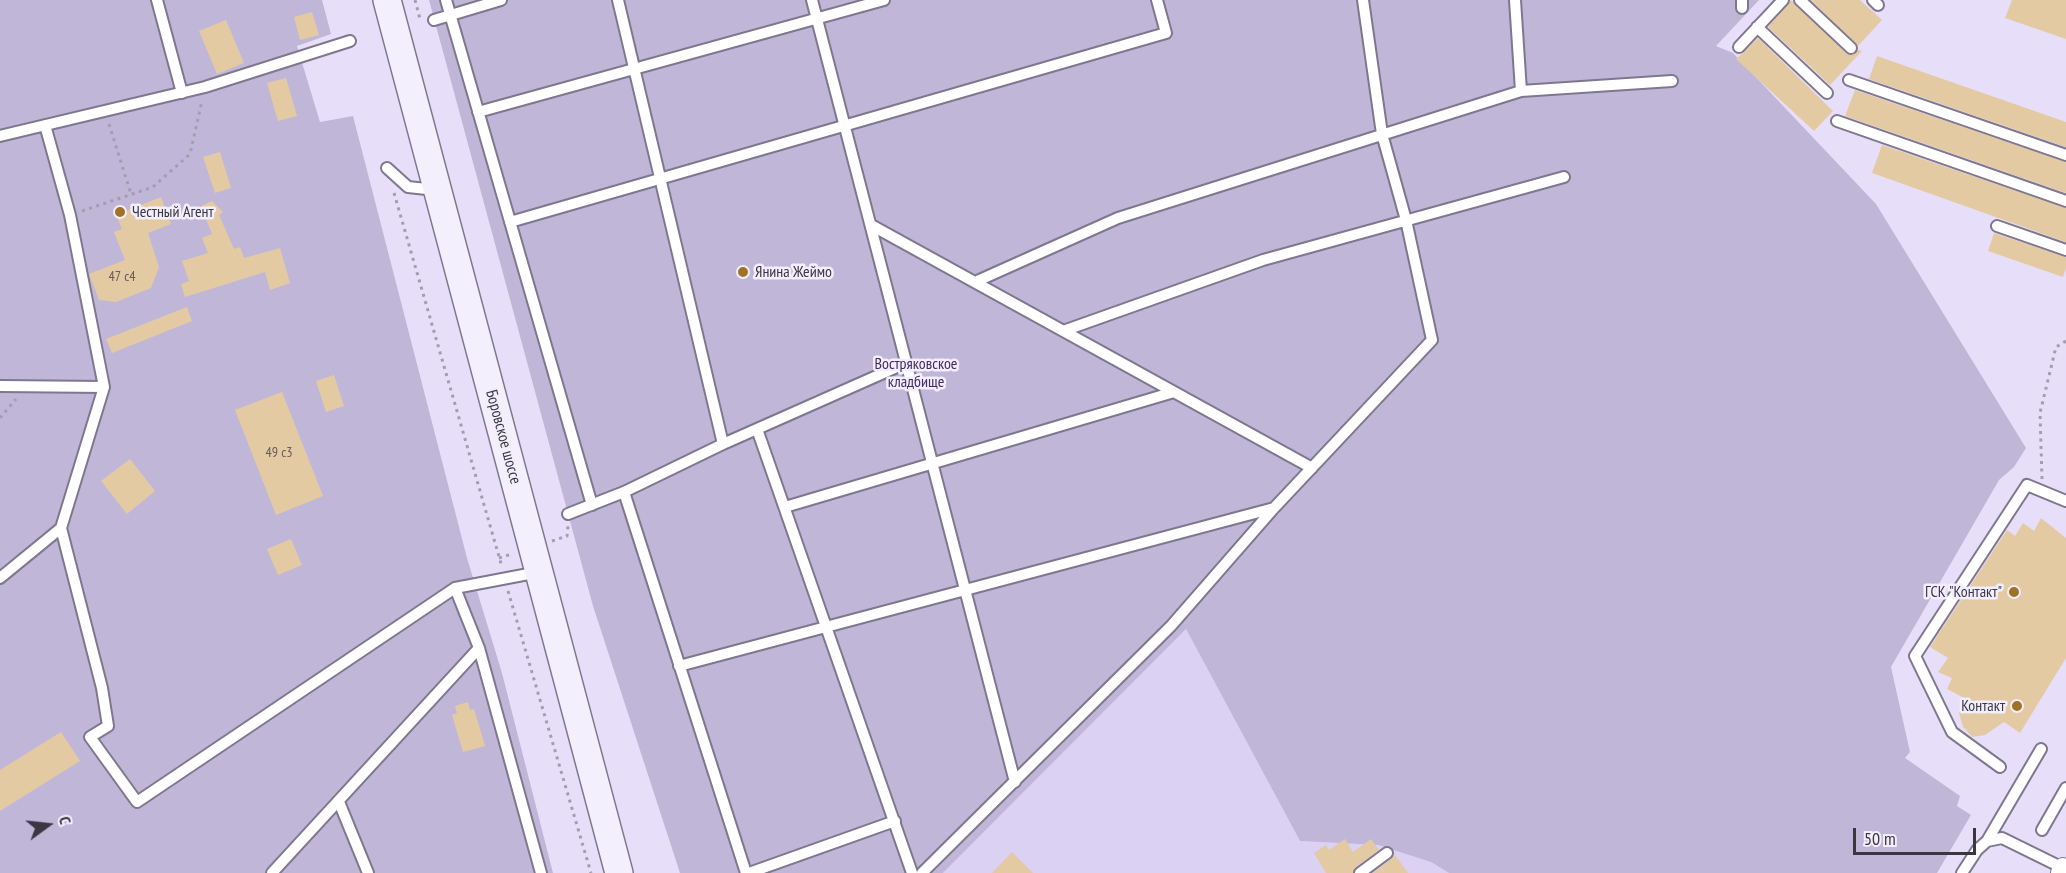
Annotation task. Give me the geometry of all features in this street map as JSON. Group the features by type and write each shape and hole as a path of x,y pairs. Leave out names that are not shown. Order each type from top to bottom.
{"street":[{"name":"Боровское шоссе","path":"387,0 619,873"}],"lane":[{"path":"157,0 182,93"},
{"path":"446,0 591,505"},
{"path":"434,20 501,0"},
{"path":"618,0 723,444"},
{"path":"812,0 1015,782"},
{"path":"478,112 884,0"},
{"path":"510,222 1166,33 1157,0"},
{"path":"922,873 1171,626 1274,507 1432,340 1406,220 1382,135 1363,0"},
{"path":"1515,0 1521,91"},
{"path":"1739,47 1783,0"},
{"path":"1800,0 1851,48"},
{"path":"1757,27 1827,93"},
{"path":"0,136 205,87 350,41"},
{"path":"1849,80 2066,155"},
{"path":"975,282 1118,218 1521,91 1672,81"},
{"path":"1837,122 2066,201"},
{"path":"45,125 70,215 104,387 61,528 102,688 108,726 90,737 137,802 455,588 539,572"},
{"path":"387,168 408,186 438,190"},
{"path":"1063,331 1263,260 1564,177"},
{"path":"871,225 1312,468"},
{"path":"1997,226 2066,250"},
{"path":"568,514 624,492 723,444 906,363"},
{"path":"0,386 104,387"},
{"path":"785,507 1174,392"},
{"path":"757,429 912,873"},
{"path":"2000,767 1952,732 1915,656 2027,485 2066,501"},
{"path":"624,492 747,873 895,821"},
{"path":"680,666 1274,507"},
{"path":"0,578 61,528"},
{"path":"455,588 479,648 541,873"},
{"path":"272,873 479,648"},
{"path":"1962,873 1977,850 1987,840 2041,749"},
{"path":"2042,830 2066,788"},
{"path":"339,802 368,873"},
{"path":"1987,840 2002,838 2064,868"},
{"path":"1359,873 1387,853"}],"path":[{"path":"415,0 421,23"},
{"path":"70,215 153,187 190,154 205,87"},
{"path":"105,111 131,194"},
{"path":"387,168 591,873"},
{"path":"2042,490 2040,413 2056,347 2066,341"},
{"path":"0,417 27,386"}],"shaded area":[{"path":"1186,629 1300,841 1378,845 1431,862 1449,873 943,873"}],"green space":[{"path":"0,0 322,0 331,34 297,46 320,122 353,116 467,558 502,673 553,873 0,873"},
{"name":"Востряковское кладбище","path":"429,0 1759,0 1716,46 1733,53 1876,204 2026,448 2014,467 1999,480 1891,667 1910,752 1905,758 1960,796 1957,806 1971,815 1937,873 1449,873 1431,862 1378,845 1300,841 1186,629 943,873 680,873 593,606"}],"building":[{"path":"1791,0 1846,53 1853,55 1858,50 1862,51 1830,85 1768,27"},
{"path":"1811,0 1860,0 1882,20 1858,46"},
{"path":"2012,0 2066,0 2066,39 2005,18"},
{"path":"312,12 319,35 300,40 294,17"},
{"path":"226,20 244,63 217,74 199,31"},
{"path":"1758,38 1833,111 1814,131 1736,59"},
{"path":"1877,56 2066,122 2066,147 1869,79"},
{"path":"286,78 297,116 278,121 267,83"},
{"path":"1855,90 2066,162 2066,193 1845,116"},
{"path":"1882,145 2066,208 2066,242 1872,173"},
{"path":"220,152 231,188 215,193 203,157"},
{"path":"161,197 171,224 148,233 159,267 151,288 116,302 99,300 89,274 125,260 114,232 122,229 116,215"},
{"path":"212,201 223,212 219,215 234,249 240,247 244,258 280,248 290,283 270,290 265,272 185,297 181,284 189,281 182,261 208,253 202,238 212,234 201,206"},
{"path":"1994,233 2066,257 2063,277 1988,251"},
{"path":"187,307 192,321 112,353 106,339"},
{"path":"334,375 344,406 326,412 316,381"},
{"path":"282,392 323,496 276,515 235,410"},
{"path":"130,459 155,491 127,514 101,481"},
{"name":"ГСК \"Контакт\"","path":"2041,518 2066,538 2066,658 2020,733 2004,722 1985,735 1972,737 1963,727 1959,713 1968,700 1947,689 1952,678 1938,672 1948,658 1930,647 2007,530 2015,536 2023,523 2034,531"},
{"path":"291,539 302,565 278,575 267,549"},
{"path":"468,702 470,710 474,709 485,746 463,752 452,715 457,713 455,706"},
{"path":"61,732 80,761 0,811 0,770"},
{"path":"1345,839 1353,852 1371,839 1379,850 1356,867 1353,873 1326,873 1314,853 1326,845 1329,850"},
{"path":"1012,852 1033,873 992,873"},
{"path":"1395,855 1408,873 1373,873 1391,859"}],"place":[{"name":"Честный Агент","path":"120,212"},
{"name":"Янина Жеймо","path":"743,272"},
{"name":"ГСК \"Контакт\"","path":"2014,592"},
{"name":"Контакт","path":"2017,706"}]}
